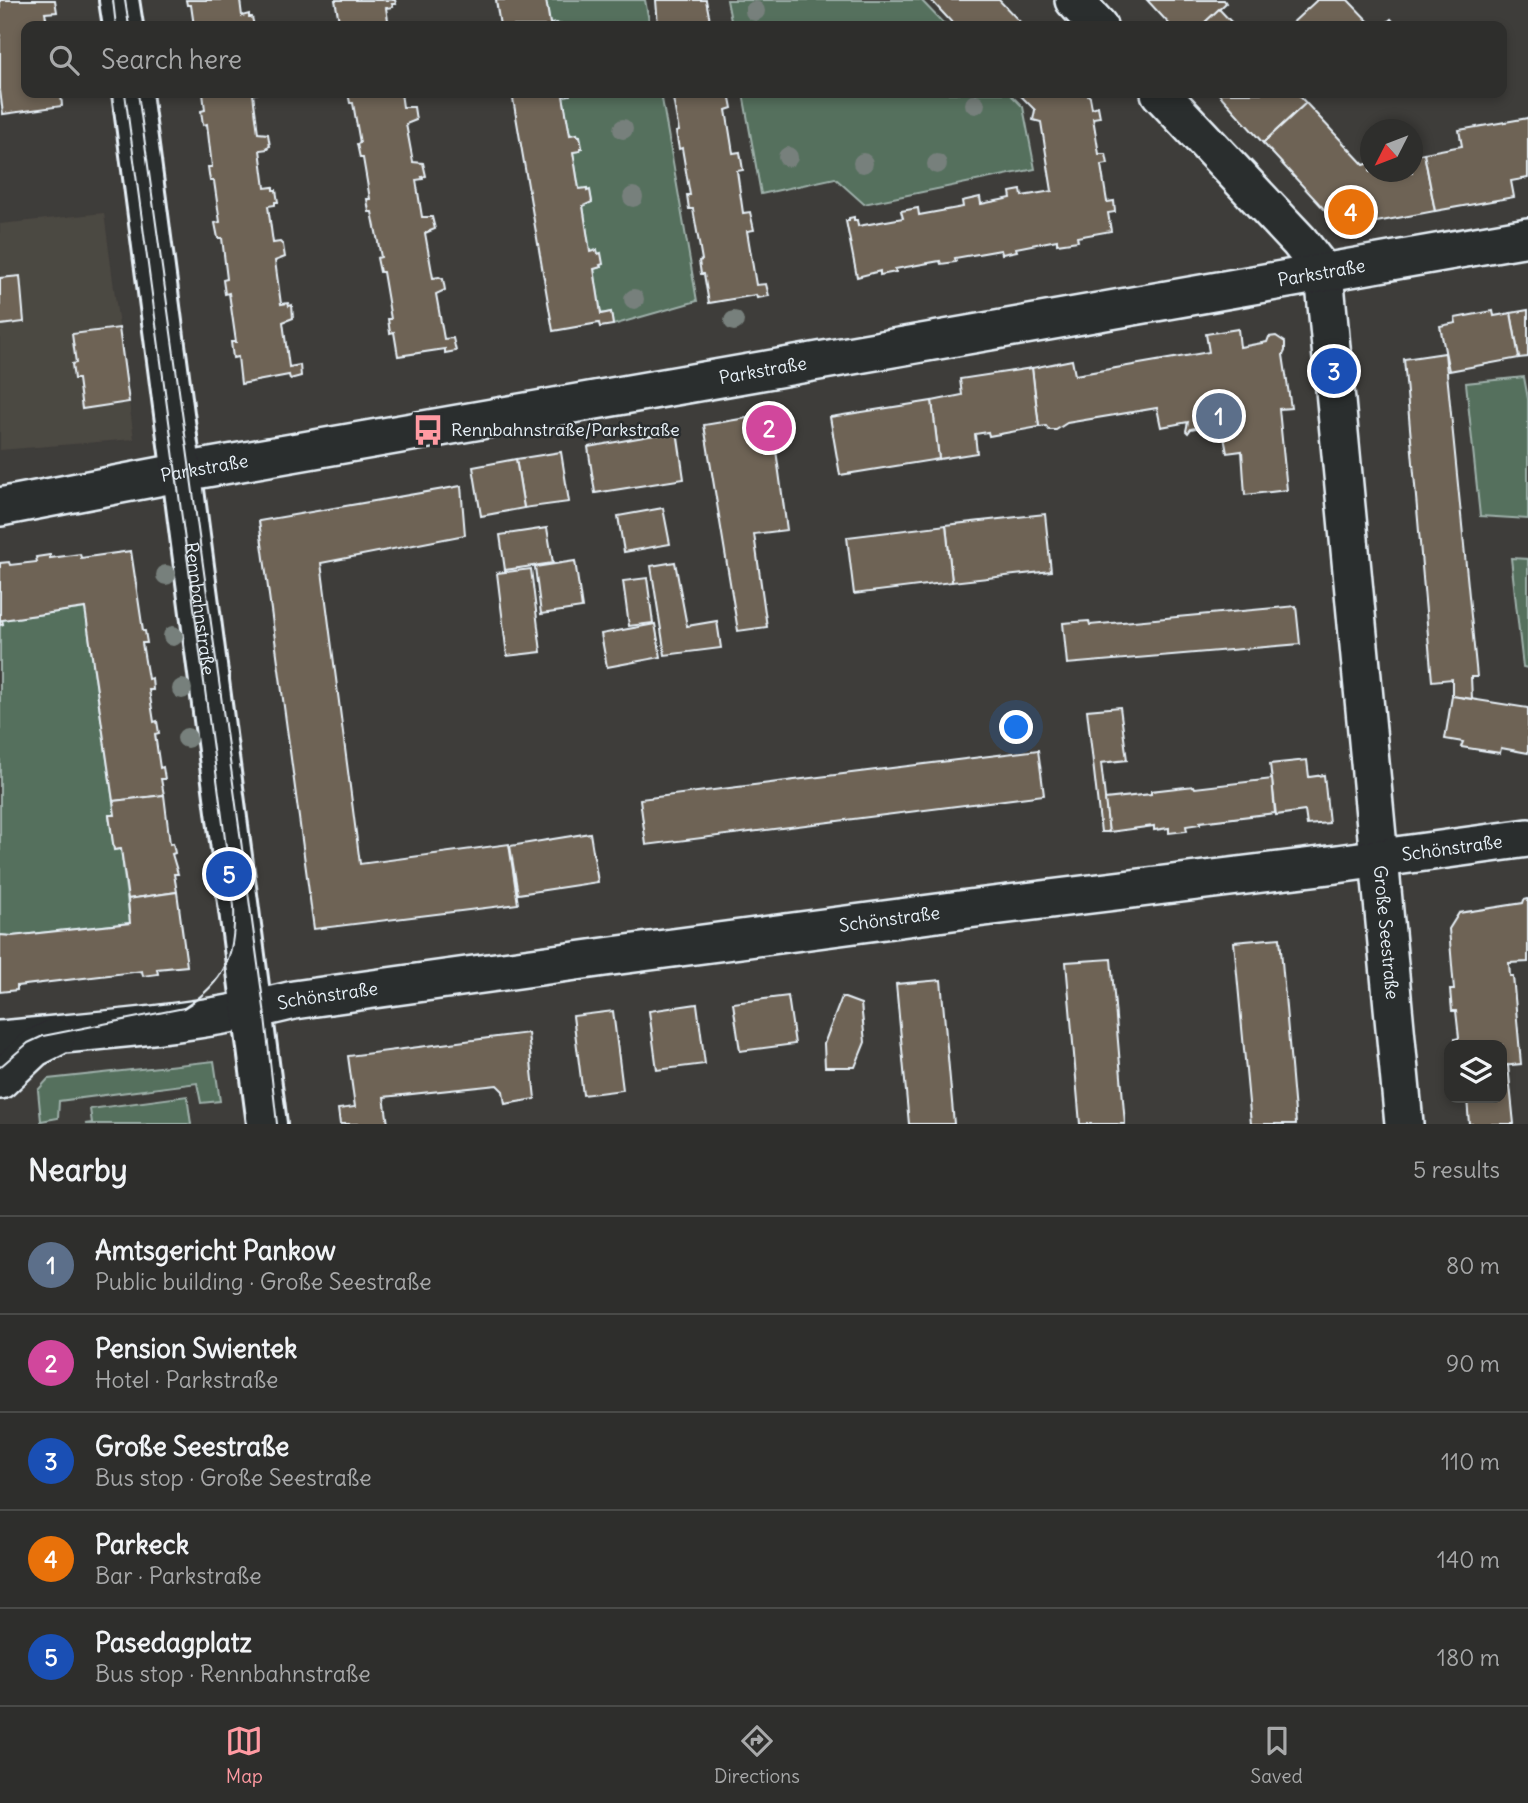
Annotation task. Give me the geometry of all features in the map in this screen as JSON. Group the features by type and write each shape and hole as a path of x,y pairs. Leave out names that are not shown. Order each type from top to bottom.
{"main road":[{"path":"119,0 122,21"},
{"name":"Rennbahnstraße","path":"133,98 267,1124"}],"street":[{"path":"1074,0 1093,21"},
{"path":"1165,98 1299,241 1324,273"},
{"name":"Parkstraße","path":"0,507 183,472 1528,237"},
{"name":"Große Seestraße","path":"1324,273 1404,1124"},
{"name":"Schönstraße","path":"0,1040 253,1011 294,1000 612,956 1379,859 1523,838"},
{"path":"0,1080 34,1048 61,1035"}],"shaded area":[{"path":"104,213 134,439 0,450 0,224"}],"green space":[{"path":"546,0 645,0 649,21 550,21"},
{"path":"727,0 921,0 941,21 731,21"},
{"path":"563,98 662,98 697,301 613,325 611,312 601,314 594,269 600,267 601,253 598,254 597,250 590,252 583,206 592,202 590,191 579,189 573,152 582,148 580,136 570,135"},
{"path":"744,98 1014,98 1023,107 1035,169 864,204 835,178 761,194"},
{"path":"1524,377 1528,399 1528,519 1480,516 1466,383"},
{"path":"1511,558 1528,559 1528,668 1523,667"},
{"path":"85,608 115,815 109,816 114,849 121,849 130,923 0,935 0,625 3,624 2,620"},
{"path":"214,1061 220,1101 201,1103 197,1083 59,1101 58,1118 41,1121 38,1090 48,1079"},
{"path":"187,1096 191,1124 85,1124 92,1123 90,1109"}],"building":[{"path":"0,0 55,0 57,12 45,13 47,21 21,21 21,98 61,98 62,106 3,114 0,90"},
{"path":"186,0 240,0 242,16 249,14 253,21 193,21 191,5 187,5"},
{"path":"335,0 395,0 393,7 386,8 388,21 339,21"},
{"path":"496,0 546,0 550,21 499,21"},
{"path":"656,0 706,0 710,21 658,21"},
{"path":"931,0 999,0 1019,21 950,21"},
{"path":"1147,0 1224,0 1226,3 1206,21 1166,21"},
{"path":"1317,0 1348,0 1368,21 1294,21"},
{"path":"1219,9 1230,21 1206,21"},
{"path":"204,98 254,98 258,133 268,134 270,146 260,150 265,188 273,187 273,190 276,190 278,202 268,206 273,243 280,242 283,245 285,257 275,261 281,304 292,305 293,318 283,322 289,367 300,365 301,376 290,379 289,375 241,384 238,357 233,358 231,342 236,342 229,293 225,294 223,280 227,279 222,238 218,238 215,223 220,222 214,181 210,181 208,167 212,167 207,124 203,125 201,111 205,110"},
{"path":"349,98 402,98 403,107 414,107 416,120 406,124 413,162 423,163 426,176 416,180 422,217 432,217 435,229 425,233 433,278 443,279 445,290 436,294 444,339 453,338 456,351 445,353 445,349 398,356 394,332 390,333 388,319 391,319 383,272 380,272 377,258 381,257 372,212 369,212 367,199 370,199 363,158 360,158 357,144 360,143 353,103 350,103"},
{"path":"513,98 563,98 570,135 580,136 582,148 573,152 579,189 590,190 592,202 583,206 590,252 597,250 598,254 601,253 603,264 594,269 601,314 611,312 613,325 600,327 599,323 553,331"},
{"path":"673,98 730,98 732,108 726,110 733,153 740,152 743,170 737,171 743,213 750,212 754,230 747,231 756,285 766,284 769,296 757,298 756,295 709,303 704,274 701,274 699,261 702,260 693,209 689,209 687,195 690,195 682,148 679,149 676,132 679,131"},
{"path":"1023,98 1090,98 1092,108 1098,106 1100,117 1093,118 1099,154 1106,154 1108,164 1101,165 1107,202 1114,201 1115,212 1108,213 1111,231 1077,237 1078,241 1057,244 1057,240 1016,248 1017,251 1002,254 1001,250 955,258 956,262 941,264 940,261 895,269 896,272 880,275 880,271 857,277 846,221 849,221 849,218 854,217 858,226 903,218 901,211 918,208 919,215 963,207 962,201 980,197 981,204 1011,198 1010,192 1021,190 1022,196 1052,191 1041,122 1033,120 1035,110"},
{"path":"1222,98 1302,98 1306,103 1263,143"},
{"path":"1306,103 1360,161 1360,182 1423,182 1424,153 1435,211 1350,227 1336,222 1263,143"},
{"path":"1528,118 1528,178 1511,181 1514,197 1435,211 1424,153 1462,146 1459,130"},
{"path":"20,276 24,322 0,325 0,278"},
{"path":"1528,310 1528,357 1519,358 1511,313"},
{"path":"1493,311 1494,316 1511,313 1519,358 1449,371 1440,326 1456,323 1455,318"},
{"path":"119,328 129,402 82,409 78,379 74,379 72,364 76,363 72,334"},
{"path":"1238,329 1240,347 1267,342 1269,337 1276,336 1285,342 1283,355 1291,408 1279,409 1287,490 1245,495 1242,451 1227,453 1222,426 1212,431 1210,425 1191,429 1188,433 1188,422 1161,427 1157,408 1067,423 1056,430 1049,430 1046,426 1039,427 1032,368 1072,360 1075,375 1209,352 1206,334"},
{"path":"1445,353 1477,677 1471,677 1472,699 1452,696 1452,679 1432,681 1404,359"},
{"path":"1032,368 1039,427 989,436 988,432 975,434 977,453 939,459 932,401 962,395 960,379"},
{"path":"932,401 939,459 840,475 830,417"},
{"path":"771,414 787,530 754,534 767,627 738,631 704,425"},
{"path":"677,431 684,479 595,493 588,447"},
{"path":"561,452 569,502 524,508 516,459"},
{"path":"516,459 524,508 481,516 473,467"},
{"path":"461,486 465,535 321,563 360,864 509,844 518,904 314,929 259,521"},
{"path":"663,508 670,544 624,552 618,516"},
{"path":"1045,514 1051,571 952,582 946,525"},
{"path":"946,525 952,582 854,594 847,537"},
{"path":"547,528 553,563 505,570 500,535"},
{"path":"131,551 147,643 142,643 148,679 152,678 153,690 149,690 154,722 157,721 159,733 155,734 160,768 163,767 165,779 161,779 164,795 113,801 85,608 2,620 3,624 0,625 0,563 9,562 10,565 37,562 36,557 50,555 50,558 80,554 81,558"},
{"path":"575,561 582,608 541,614 535,567"},
{"path":"675,562 687,626 717,621 721,648 665,655 651,566"},
{"path":"531,569 541,652 507,656 497,573"},
{"path":"647,578 653,623 629,626 623,581"},
{"path":"1296,606 1300,644 1067,664 1063,623 1089,621 1090,625"},
{"path":"655,624 661,657 607,667 601,634"},
{"path":"1452,696 1528,708 1528,753 1501,748 1500,753 1461,747 1463,742 1445,739"},
{"path":"1120,707 1127,760 1101,763 1109,832 1101,832 1087,710"},
{"path":"1038,750 1044,795 646,845 640,799"},
{"path":"1307,760 1309,777 1324,775 1329,823 1307,825 1305,811 1276,815 1270,764"},
{"path":"1272,779 1275,813 1200,822 1186,826 1187,831 1169,833 1169,828 1154,830 1154,826 1109,832 1105,799 1151,794 1151,791"},
{"path":"164,795 170,844 173,843 175,853 172,854 178,874 174,874 177,892 128,899 121,849 114,850 109,815 115,815 113,801"},
{"path":"590,833 598,882 518,894 510,846"},
{"path":"177,892 187,966 157,969 158,974 143,976 142,971 17,986 17,990 0,992 0,935 130,923 128,899"},
{"path":"1528,899 1528,962 1509,963 1510,976 1513,976 1521,1064 1507,1065 1507,1040 1455,1040 1459,1038 1450,990 1454,990 1449,929 1459,913 1523,903"},
{"path":"1280,938 1296,1124 1251,1124 1234,942"},
{"path":"1111,959 1125,1124 1080,1124 1066,962"},
{"path":"941,980 954,1124 909,1124 896,984"},
{"path":"788,996 795,1044 740,1051 733,1003"},
{"path":"842,997 861,1004 865,1042 855,1067 825,1067 824,1044"},
{"path":"697,1004 705,1064 657,1070 649,1011"},
{"path":"613,1011 623,1090 583,1095 573,1016"},
{"path":"528,1033 535,1099 505,1104 503,1091 497,1085 384,1097 388,1124 340,1124 338,1109 355,1107 348,1056"},
{"path":"1507,1065 1514,1124 1469,1124 1467,1103 1507,1103"}],"tram line":[{"path":"113,0 115,21"},
{"path":"125,0 128,21"},
{"path":"0,1067 28,1043 43,1036 184,1008 210,988 219,977 226,965 233,939 234,906 126,98"},
{"path":"139,98 264,1008 277,1124"}],"place":[{"name":"Parkeck","path":"1351,212"},
{"name":"Große Seestraße","path":"1334,371"},
{"name":"Amtsgericht Pankow","path":"1219,416"},
{"name":"Pension Swientek","path":"769,428"},
{"name":"Rennbahnstraße/Parkstraße","path":"428,430"},
{"name":"Pasedagplatz","path":"229,874"}]}
